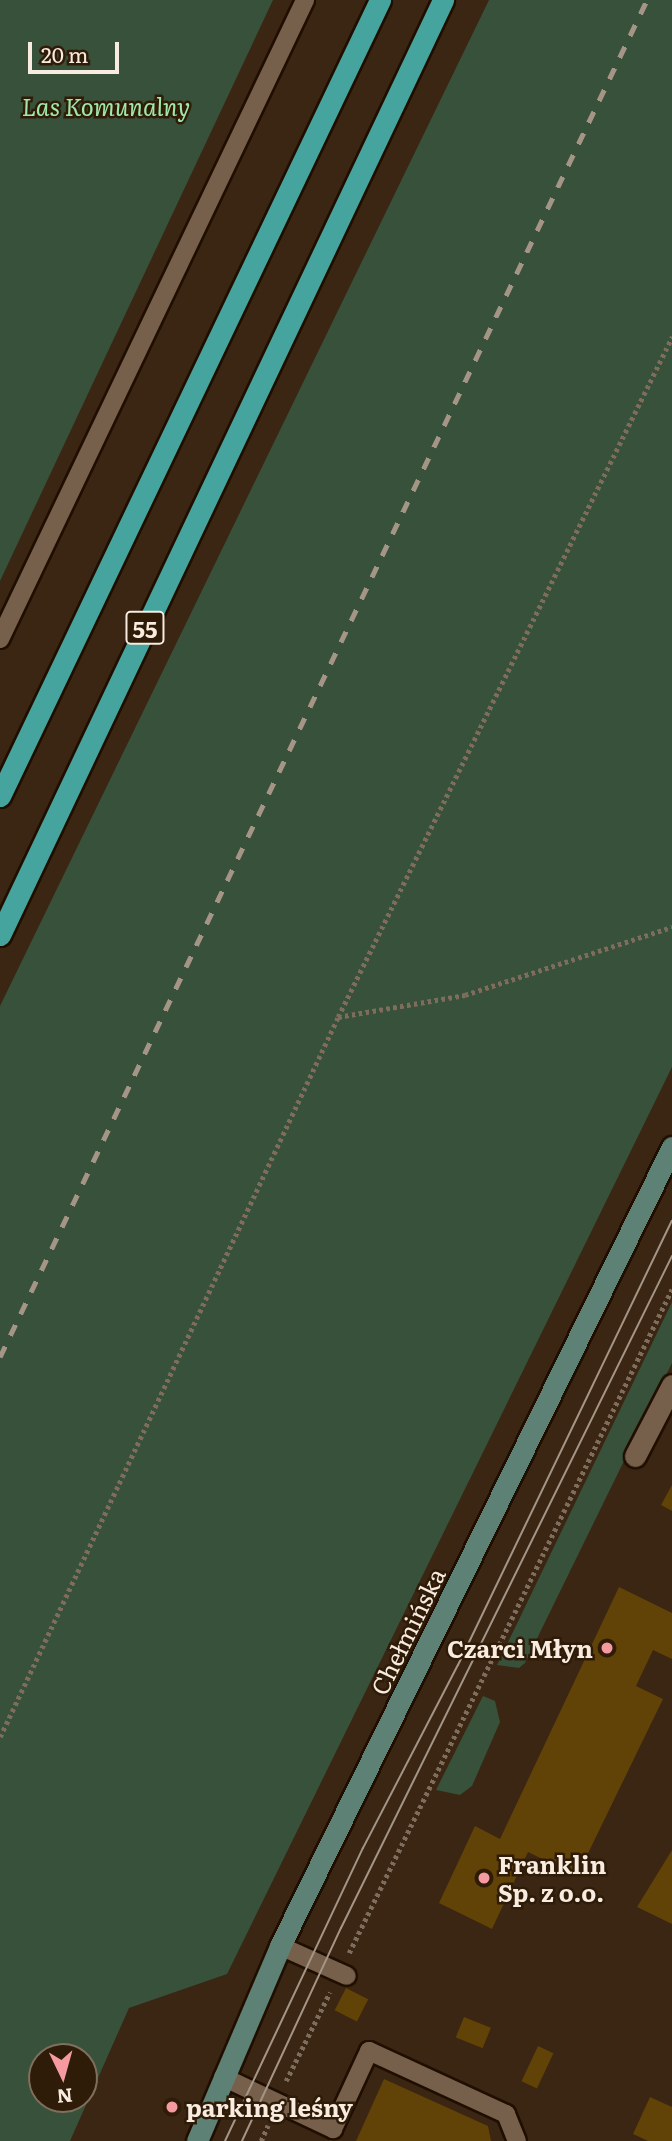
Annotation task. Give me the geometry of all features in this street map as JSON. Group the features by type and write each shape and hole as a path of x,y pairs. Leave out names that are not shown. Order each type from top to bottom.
{"main road":[{"name":"55","path":"0,796 380,0"},
{"name":"55","path":"0,935 443,0"},
{"name":"Chełmińska","path":"197,2141 279,1946 672,1147"}],"street":[{"path":"635,1456 672,1385"}],"lane":[{"path":"0,639 305,0"},
{"path":"279,1946 343,1974"},
{"path":"223,2077 276,2102 330,2135 369,2051 506,2114 517,2141"}],"path":[{"path":"0,1737 338,1017 672,337"},
{"path":"338,1017 465,995 672,927"},
{"path":"261,2141 276,2102 343,1974 672,1289"}],"green space":[{"name":"Las Komunalny","path":"0,0 273,0 0,581"},
{"path":"489,0 672,0 672,1067 227,1974 129,2008 98,2078 98,2043 28,2043 28,2113 82,2113 70,2141 0,2141 0,1006"},
{"path":"672,1302 672,1363 525,1663 519,1668 497,1665"},
{"path":"483,1696 495,1701 500,1722 472,1786 460,1795 436,1790"}],"building":[{"path":"672,1485 672,1511 661,1505"},
{"path":"619,1587 672,1613 672,1659 653,1650 636,1686 663,1699 577,1876 528,1852 492,1929 439,1903 475,1826 500,1839"},
{"path":"672,1850 672,1924 637,1907"},
{"path":"346,1988 368,1999 357,2022 335,2010"},
{"path":"464,2017 491,2028 483,2048 456,2037"},
{"path":"538,2046 553,2053 537,2089 522,2081"},
{"path":"384,2079 488,2126 491,2141 356,2141"},
{"path":"650,2097 672,2107 672,2141 648,2141 633,2134"}],"tram line":[{"path":"225,2141 363,1848 458,1665 672,1221"},
{"path":"242,2141 341,1928 672,1256"}],"railway":[{"path":"0,1357 647,0"}],"place":[{"name":"Czarci Młyn","path":"607,1648"},
{"name":"Franklin Sp. z o.o.","path":"484,1878"},
{"name":"parking leśny","path":"172,2107"}]}
